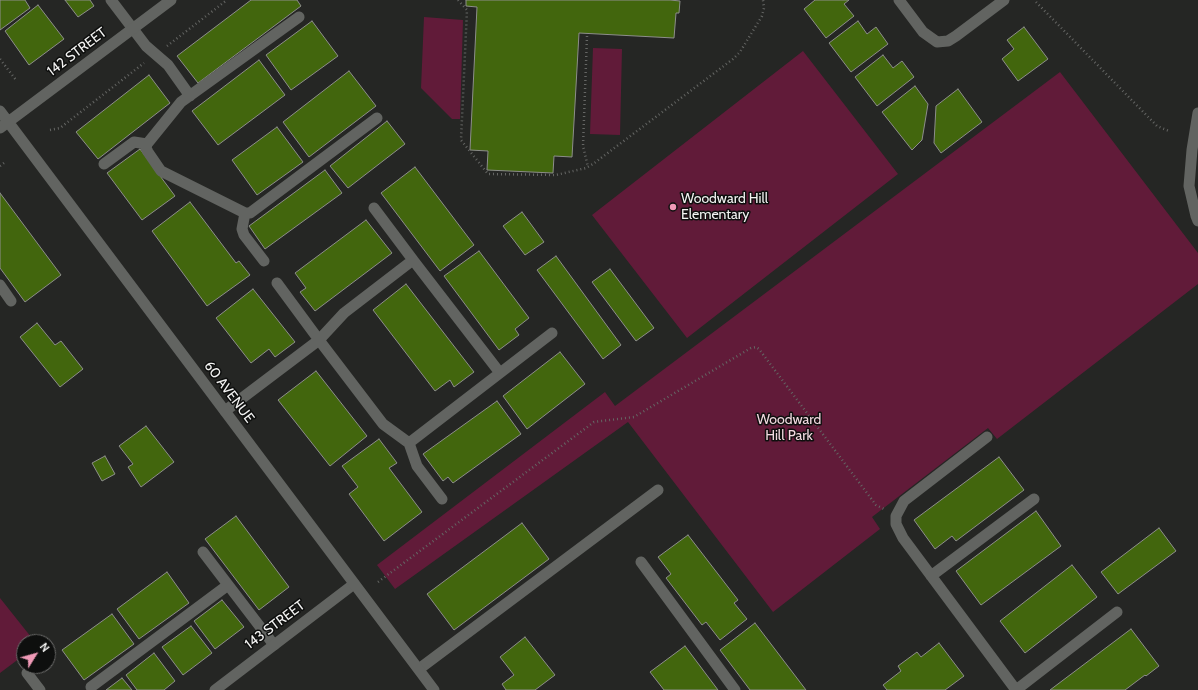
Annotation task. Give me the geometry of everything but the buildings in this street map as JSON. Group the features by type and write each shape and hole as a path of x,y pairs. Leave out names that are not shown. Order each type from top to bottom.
{"street":[{"path":"112,0 146,46 168,65 190,96"},
{"name":"142 STREET","path":"4,125 171,0"},
{"path":"899,0 923,32 937,42 948,41 1004,0"},
{"path":"299,17 181,102 147,144 146,148 148,152 161,171 245,212 250,213 377,118"},
{"name":"60 AVENUE","path":"0,111 4,125 225,411 434,690"},
{"path":"1198,113 1192,150 1189,186 1198,221"},
{"path":"104,164 134,142 147,144"},
{"path":"374,208 500,374"},
{"path":"245,212 242,229 244,235 264,261"},
{"path":"225,411 319,340 344,312 412,260"},
{"path":"277,283 384,424 409,443 417,466 442,499"},
{"path":"0,285 11,301"},
{"path":"409,443 552,333"},
{"path":"987,437 904,501 896,516 896,524 903,538 931,576 1016,690 1117,612"},
{"path":"419,669 658,490"},
{"path":"931,576 1034,499"},
{"path":"203,552 274,645"},
{"path":"641,562 735,690"},
{"name":"143 STREET","path":"215,690 354,584"},
{"path":"91,687 228,585"},
{"path":"28,674 40,690"}],"path":[{"path":"50,130 60,128 227,0"},
{"path":"458,0 466,10 461,140 488,174 556,175 588,167 733,59 740,52 762,16 764,8 763,0"},
{"path":"1036,2 1157,126 1169,131"},
{"path":"587,36 583,146 588,167"},
{"path":"0,59 16,80"},
{"path":"0,166 4,163"},
{"path":"378,582 594,422 634,418 751,348 756,347 876,505 896,516"}],"green space":[{"path":"424,17 463,20 460,119 452,119 421,88"},
{"path":"593,48 622,49 620,135 590,134"},
{"path":"803,51 898,174 687,338 592,215"},
{"name":"Woodward Hill Park","path":"1060,72 1198,253 1198,284 997,439 988,428 872,517 880,529 773,612 628,422 395,589 377,565 605,392 615,406"},
{"path":"0,598 29,634 16,634 16,661 0,673"}],"place":[{"name":"Woodward Hill Elementary","path":"673,207"}]}
